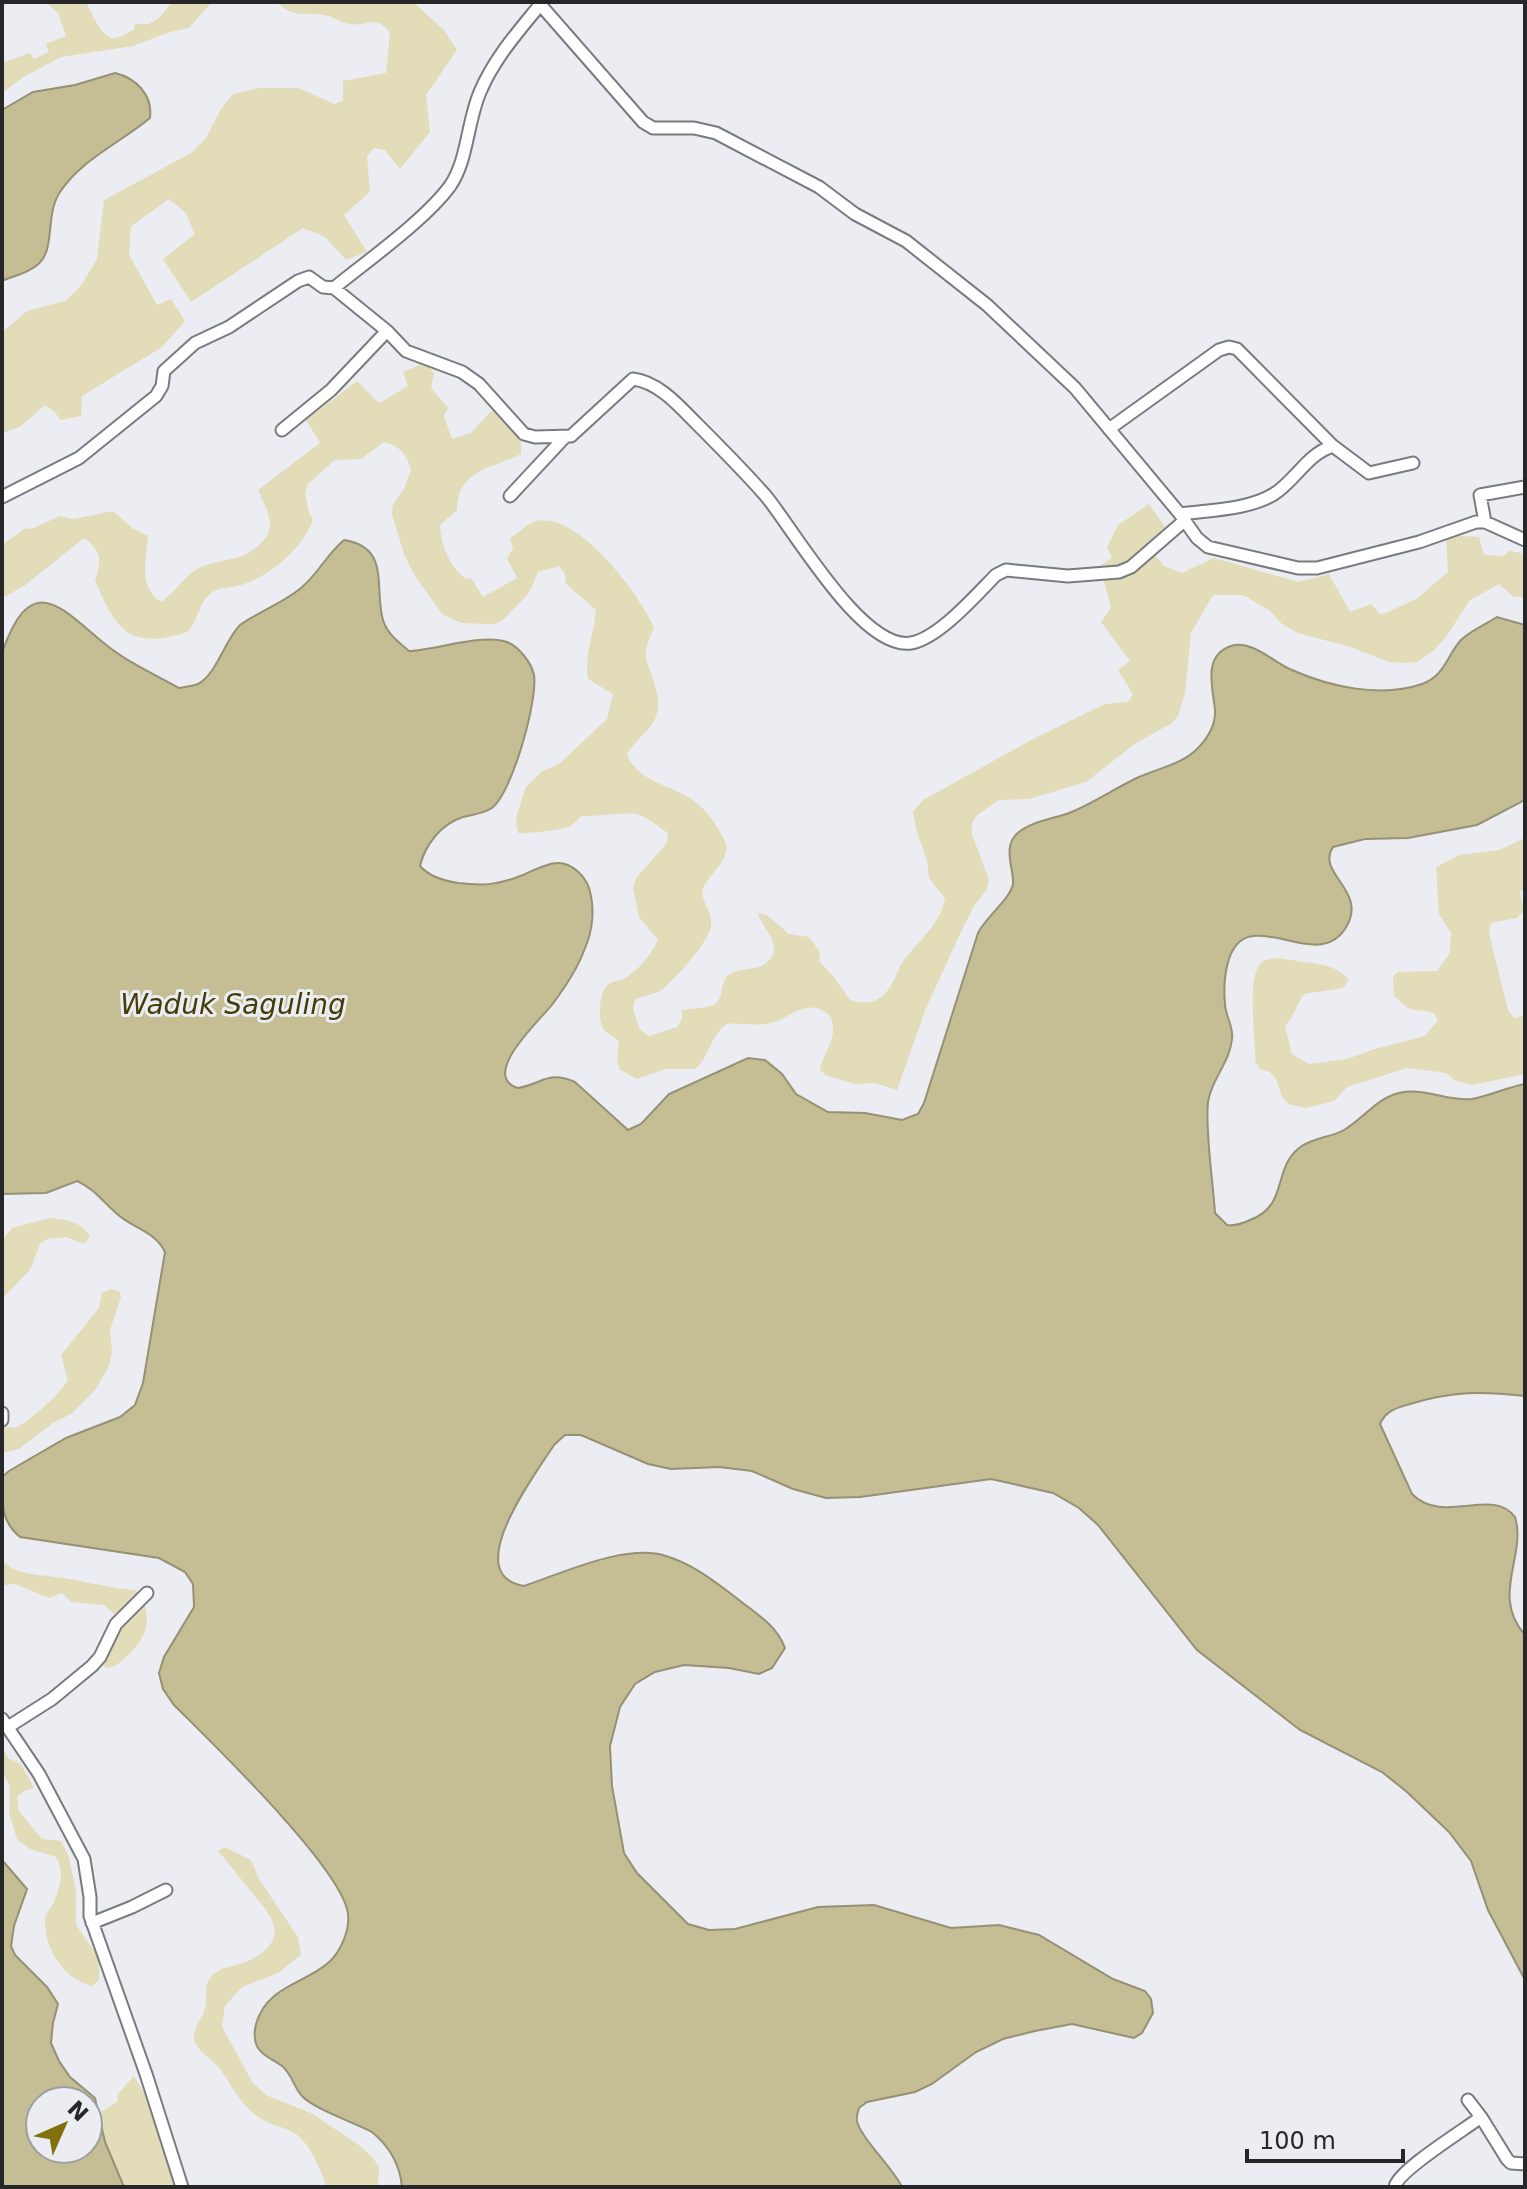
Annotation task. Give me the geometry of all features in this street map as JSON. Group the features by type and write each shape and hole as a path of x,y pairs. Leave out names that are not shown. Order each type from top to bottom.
{"street":[{"path":"334,288 423,214 450,185 459,168 484,84 501,54 538,4 643,122 653,128 694,128 716,133 819,187 855,214 906,241 987,305 1075,388 1197,538 1208,547 1298,568 1317,568 1419,542 1457,527 1485,522 1525,540"},
{"path":"2,497 79,458 140,411 161,389 164,371 201,338 229,327 309,277 323,287 334,288 387,331 406,351 462,372 479,384 524,434 564,438"},
{"path":"282,430 331,390 387,331"},
{"path":"1109,429 1219,350 1229,347 1237,349 1333,446 1369,473 1413,463"},
{"path":"510,496 564,438 576,432 628,381 640,379 663,392 726,452 766,496 859,618 877,633 900,643 910,643 934,632 996,575 1006,570 1068,576 1119,572 1131,567 1182,518 1259,502 1283,487 1311,458 1333,446"},
{"path":"1485,522 1480,495 1525,487"},
{"path":"2,1413 2,1420"},
{"path":"147,1593 116,1624 100,1657 92,1666 52,1699 5,1723 39,1774 84,1859 92,1923 182,2187"},
{"path":"92,1923 166,1890"},
{"path":"1468,2100 1507,2159 1514,2164 1525,2164"},
{"path":"1395,2187 1398,2178 1413,2164 1481,2117"}],"shaded area":[{"path":"46,2 86,2 101,30 115,38 134,30 135,24 149,24 160,17 172,2 212,2 189,28 133,46 61,57 25,76 2,93 2,60 4,62 30,53 34,59 49,52 46,44 66,36 58,13"},
{"path":"276,2 413,2 444,30 457,50 426,95 430,132 400,169 385,150 374,148 367,156 370,192 344,215 367,252 346,260 325,237 303,228 191,302 163,259 195,234 185,212 169,199 131,226 129,255 157,305 171,299 185,321 162,347 82,396 81,416 60,420 45,405 20,427 2,433 2,332 27,311 65,301 80,287 97,259 104,200 191,153 206,138 233,94 260,88 299,88 334,104 343,101 343,81 386,73 390,33 385,27 375,22 349,24 327,16 294,13"},
{"path":"419,365 429,367 434,373 431,388 448,408 444,416 452,439 471,433 489,413 504,404 521,437 521,454 469,479 458,497 457,510 440,525 447,555 460,574 466,579 471,578 483,597 517,578 507,558 513,548 510,538 533,522 553,522 570,529 605,558 635,595 654,627 646,658 657,696 657,711 652,724 627,754 638,771 699,805 715,824 726,847 721,863 703,891 711,922 709,933 683,969 663,989 635,1000 633,1009 640,1030 649,1036 677,1027 682,1019 682,1010 706,1007 717,1002 724,981 730,974 766,964 774,948 758,913 767,915 789,934 809,937 820,952 819,961 850,1000 871,1002 887,992 903,961 935,923 945,899 929,878 913,812 923,800 1031,740 1105,704 1128,702 1133,694 1118,670 1130,661 1101,622 1111,608 1100,566 1112,558 1107,547 1118,525 1149,504 1165,527 1146,545 1164,566 1182,573 1214,558 1298,582 1329,574 1350,612 1371,604 1381,615 1416,599 1448,572 1446,535 1479,537 1484,555 1504,556 1509,551 1521,553 1525,561 1525,597 1514,597 1499,584 1470,600 1433,651 1417,662 1407,663 1389,662 1350,647 1298,633 1282,624 1269,610 1243,595 1213,595 1191,633 1185,693 1178,716 1172,723 1136,743 1086,782 1029,799 999,800 976,816 972,834 989,880 987,889 974,906 926,1008 897,1090 875,1083 856,1084 827,1076 820,1070 832,1039 833,1023 825,1012 811,1008 766,1024 727,1024 695,1069 665,1069 637,1079 620,1070 617,1061 619,1041 604,1030 600,1006 606,987 638,968 658,940 639,917 633,888 636,878 667,843 668,833 635,814 581,816 567,827 533,832 518,833 516,824 526,787 541,772 559,764 607,719 613,694 588,679 588,653 596,610 566,584 565,574 559,566 538,572 529,593 502,621 493,624 462,623 443,615 413,573 404,554 392,514 393,505 404,489 411,470 402,452 384,442 361,459 335,460 308,484 305,493 313,520 293,551 274,568 252,581 211,593 189,631 149,639 126,631 116,621 95,581 99,557 95,547 84,538 24,586 2,598 2,545 26,528 31,529 60,516 74,519 113,511 132,528 148,536 146,581 161,602 199,568 245,555 265,539 270,519 258,490 320,443 306,420 357,381 379,403 408,386 403,372"},
{"path":"1525,838 1525,889 1520,892 1524,911 1517,918 1491,923 1489,933 1508,1010 1514,1018 1525,1016 1525,1074 1472,1085 1454,1080 1447,1073 1407,1068 1347,1087 1334,1101 1306,1108 1288,1104 1276,1079 1270,1072 1260,1069 1255,1061 1253,990 1259,966 1266,960 1285,959 1334,969 1349,980 1343,988 1304,994 1285,1026 1292,1054 1309,1064 1347,1059 1425,1036 1438,1020 1434,1013 1409,1008 1394,996 1393,977 1397,972 1437,971 1450,953 1451,933 1439,914 1436,867 1460,855 1499,850"},
{"path":"50,1218 78,1224 90,1237 84,1244 66,1237 47,1239 40,1244 30,1270 2,1299 2,1240 12,1228"},
{"path":"111,1289 120,1292 121,1297 110,1330 112,1352 109,1366 95,1390 71,1414 53,1423 19,1449 2,1453 2,1426 16,1428 45,1406 63,1387 68,1380 61,1355 99,1308 102,1293"},
{"path":"2,1561 27,1573 135,1590 147,1615 141,1639 117,1665 108,1668 102,1665 122,1621 104,1605 71,1602 62,1593 49,1598 15,1584 2,1585"},
{"path":"2,1746 8,1758 21,1764 34,1788 17,1797 19,1811 42,1839 61,1841 69,1857 76,1892 76,1925 99,1962 99,1980 92,1986 73,1977 52,1952 45,1918 58,1892 60,1868 56,1857 30,1849 17,1839 9,1813 10,1787 2,1771"},
{"path":"225,1847 251,1860 259,1879 298,1937 301,1955 278,1973 242,1987 225,2006 222,2026 252,2082 266,2095 311,2113 359,2145 379,2168 378,2187 327,2187 302,2139 249,2110 220,2069 195,2041 194,2032 204,2012 210,1978 218,1971 248,1961 263,1952 275,1933 268,1914 218,1851"},
{"path":"134,2076 145,2095 176,2187 124,2187 104,2137 104,2110 117,2102 118,2094"}],"water":[{"path":"115,73 130,79 142,89 149,102 150,118 69,180 55,201 49,242 42,259 28,271 2,281 2,110 33,92 75,85"},
{"name":"Waduk Saguling","path":"344,540 368,550 374,559 384,622 392,636 409,651 485,639 497,640 516,647 530,665 534,687 528,724 515,766 500,799 489,810 455,820 441,830 430,843 420,866 428,873 458,883 506,881 554,863 568,865 581,875 589,888 592,903 588,941 570,978 516,1048 505,1072 508,1082 518,1088 558,1077 575,1082 628,1130 641,1124 669,1094 748,1058 765,1060 782,1074 796,1094 828,1112 865,1113 902,1120 918,1114 978,933 1011,890 1010,848 1014,837 1032,824 1069,813 1192,753 1213,726 1215,710 1211,674 1216,657 1222,651 1231,646 1247,646 1285,667 1339,686 1390,690 1422,684 1436,676 1461,640 1497,617 1525,625 1525,800 1477,825 1408,838 1365,839 1333,847 1329,857 1331,866 1351,904 1351,916 1336,939 1314,945 1253,936 1244,939 1231,953 1224,995 1232,1030 1231,1047 1210,1094 1207,1114 1215,1213 1227,1225 1233,1225 1262,1214 1270,1206 1285,1166 1299,1148 1344,1130 1391,1096 1418,1092 1472,1099 1525,1084 1525,1396 1454,1394 1396,1408 1380,1424 1412,1494 1425,1503 1438,1507 1494,1505 1505,1508 1515,1517 1517,1546 1511,1576 1510,1605 1525,1635 1525,1980 1488,1910 1471,1861 1449,1832 1382,1772 1300,1730 1197,1650 1098,1525 1079,1508 1053,1493 991,1479 860,1497 826,1498 793,1489 752,1471 719,1467 671,1469 648,1464 581,1435 565,1435 554,1445 533,1477 508,1522 500,1544 498,1563 506,1578 524,1586 614,1556 650,1553 666,1556 704,1575 753,1610 772,1627 785,1648 772,1668 759,1674 684,1665 655,1672 635,1684 620,1707 610,1746 612,1786 624,1853 637,1873 688,1924 709,1930 735,1929 818,1907 874,1905 951,1928 999,1925 1039,1935 1113,1979 1145,1991 1151,1999 1153,2013 1142,2033 1134,2038 1072,2024 1003,2039 976,2052 932,2084 915,2092 867,2102 859,2108 859,2128 902,2187 402,2187 396,2164 378,2137 308,2101 299,2093 285,2069 260,2051 255,2039 255,2027 261,2011 277,1994 328,1963 340,1948 348,1921 341,1894 301,1838 174,1705 163,1689 159,1673 164,1657 194,1607 193,1584 185,1572 159,1558 20,1537 13,1531 4,1510 2,1477 9,1471 66,1438 120,1417 135,1405 143,1383 165,1252 149,1234 123,1218 94,1191 77,1181 46,1193 2,1194 3,650 14,625 25,610 36,603 48,603 74,618 141,668 179,688 196,685 210,673 240,625 301,588"},
{"path":"2,1860 27,1889 14,1926 11,1946 15,1955 47,1987 58,2004 51,2043 59,2061 80,2085 24,2085 24,2165 104,2165 104,2138 124,2187 2,2187"}]}
